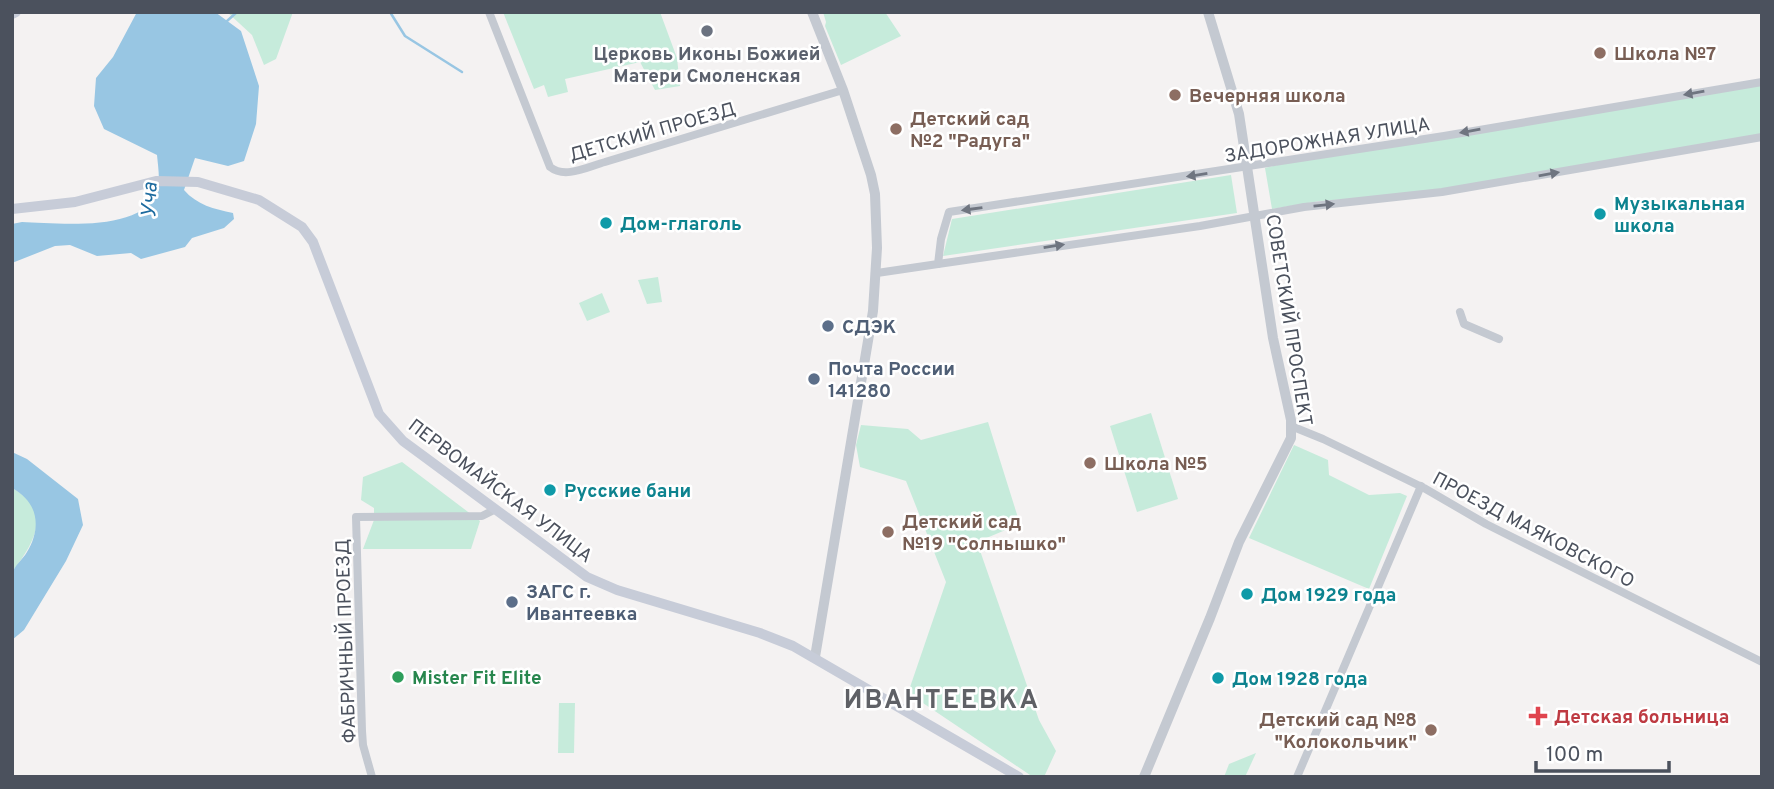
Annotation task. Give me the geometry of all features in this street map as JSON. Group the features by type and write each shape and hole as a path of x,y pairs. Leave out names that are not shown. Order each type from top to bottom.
{"main road":[{"name":"ПЕРВОМАЙСКАЯ УЛИЦА","path":"12,209 75,202 156,181 198,182 259,200 302,227 313,242 379,415 403,441 564,562 593,580 617,590 760,633 815,657 1019,777"}],"street":[{"name":"ДЕТСКИЙ ПРОЕЗД","path":"489,12 550,167 557,172 566,173 605,162 843,90"},
{"path":"812,12 843,90 875,194 877,274 815,657"},
{"name":"СОВЕТСКИЙ ПРОСПЕКТ","path":"1144,777 1239,542 1291,439 1239,114 1208,12"},
{"name":"ЗАДОРОЖНАЯ УЛИЦА","path":"938,264 941,239 949,212 1444,136 1762,82"},
{"path":"877,274 1256,217 1304,207 1442,192 1762,137"},
{"path":"1460,312 1464,324 1499,339"},
{"name":"ПРОЕЗД МАЯКОВСКОГО","path":"1291,426 1324,439 1420,486 1486,524 1762,662"},
{"path":"1297,777 1420,486"},
{"name":"ФАБРИЧНЫЙ ПРОЕЗД","path":"372,777 362,731 356,517 482,516 494,510"}],"green space":[{"path":"227,12 293,12 276,59 264,65 252,35"},
{"path":"503,12 660,12 677,58 680,86 655,90 640,62 565,79 568,92 548,97 544,85 534,89"},
{"path":"823,12 885,12 901,36 841,65 825,26"},
{"path":"1762,82 1762,138 1442,192 1320,201 1272,209 1265,168 1328,153"},
{"path":"1231,175 1237,213 943,256 952,219"},
{"path":"658,277 662,302 647,304 638,280"},
{"path":"602,293 610,312 587,321 579,303"},
{"path":"1151,413 1178,499 1137,512 1110,426"},
{"path":"988,422 1020,524 977,542 1039,720 1056,751 1044,777 1033,777 908,693 946,582 906,481 860,467 856,445 861,425 908,429 921,440"},
{"path":"1294,445 1328,460 1329,475 1369,495 1400,493 1407,496 1369,589 1249,538"},
{"path":"402,462 480,521 471,549 363,549 374,520 374,508 361,500 363,477"},
{"path":"12,488 33,507 36,528 27,550 12,572"},
{"path":"559,703 575,703 574,753 558,753"},
{"path":"1256,753 1245,777 1224,777 1229,764"}],"water":[{"path":"137,12 215,12 241,31 259,86 256,124 244,161 228,166 195,158 184,190 200,203 233,213 234,219 224,228 192,238 185,247 141,259 131,253 97,256 70,245 55,246 12,263 12,224 99,223 119,219 137,213 150,203 158,188 157,155 104,129 94,106 96,78 113,57"},
{"path":"12,452 27,459 78,499 83,525 66,561 24,630 12,640 12,574 32,543 36,524 27,500 12,488"}],"waterway":[{"path":"227,21 237,12"},
{"path":"390,12 405,36 462,72"}],"place":[{"name":"Церковь Иконы Божией Матери Смоленская","path":"707,31"},
{"name":"Школа №7","path":"1600,53"},
{"name":"Вечерняя школа","path":"1175,95"},
{"name":"Детский сад №2 \"Радуга\"","path":"896,129"},
{"name":"Музыкальная школа","path":"1600,214"},
{"name":"Дом-глаголь","path":"606,223"},
{"name":"СДЭК","path":"828,326"},
{"name":"Почта России 141280","path":"814,379"},
{"name":"Школа №5","path":"1090,463"},
{"name":"Русские бани","path":"550,490"},
{"name":"Детский сад №19 \"Солнышко\"","path":"888,532"},
{"name":"Дом 1929 года","path":"1247,594"},
{"name":"ЗАГС г. Ивантеевка","path":"512,602"},
{"name":"Mister Fit Elite","path":"398,677"},
{"name":"Дом 1928 года","path":"1218,678"},
{"name":"Детская больница","path":"1538,716"},
{"name":"Детский сад №8 \"Колокольчик\"","path":"1431,730"}],"district":[{"name":"ИВАНТЕЕВКА","path":"942,699"}],"water label":[{"name":"Уча","path":"149,200"}]}
